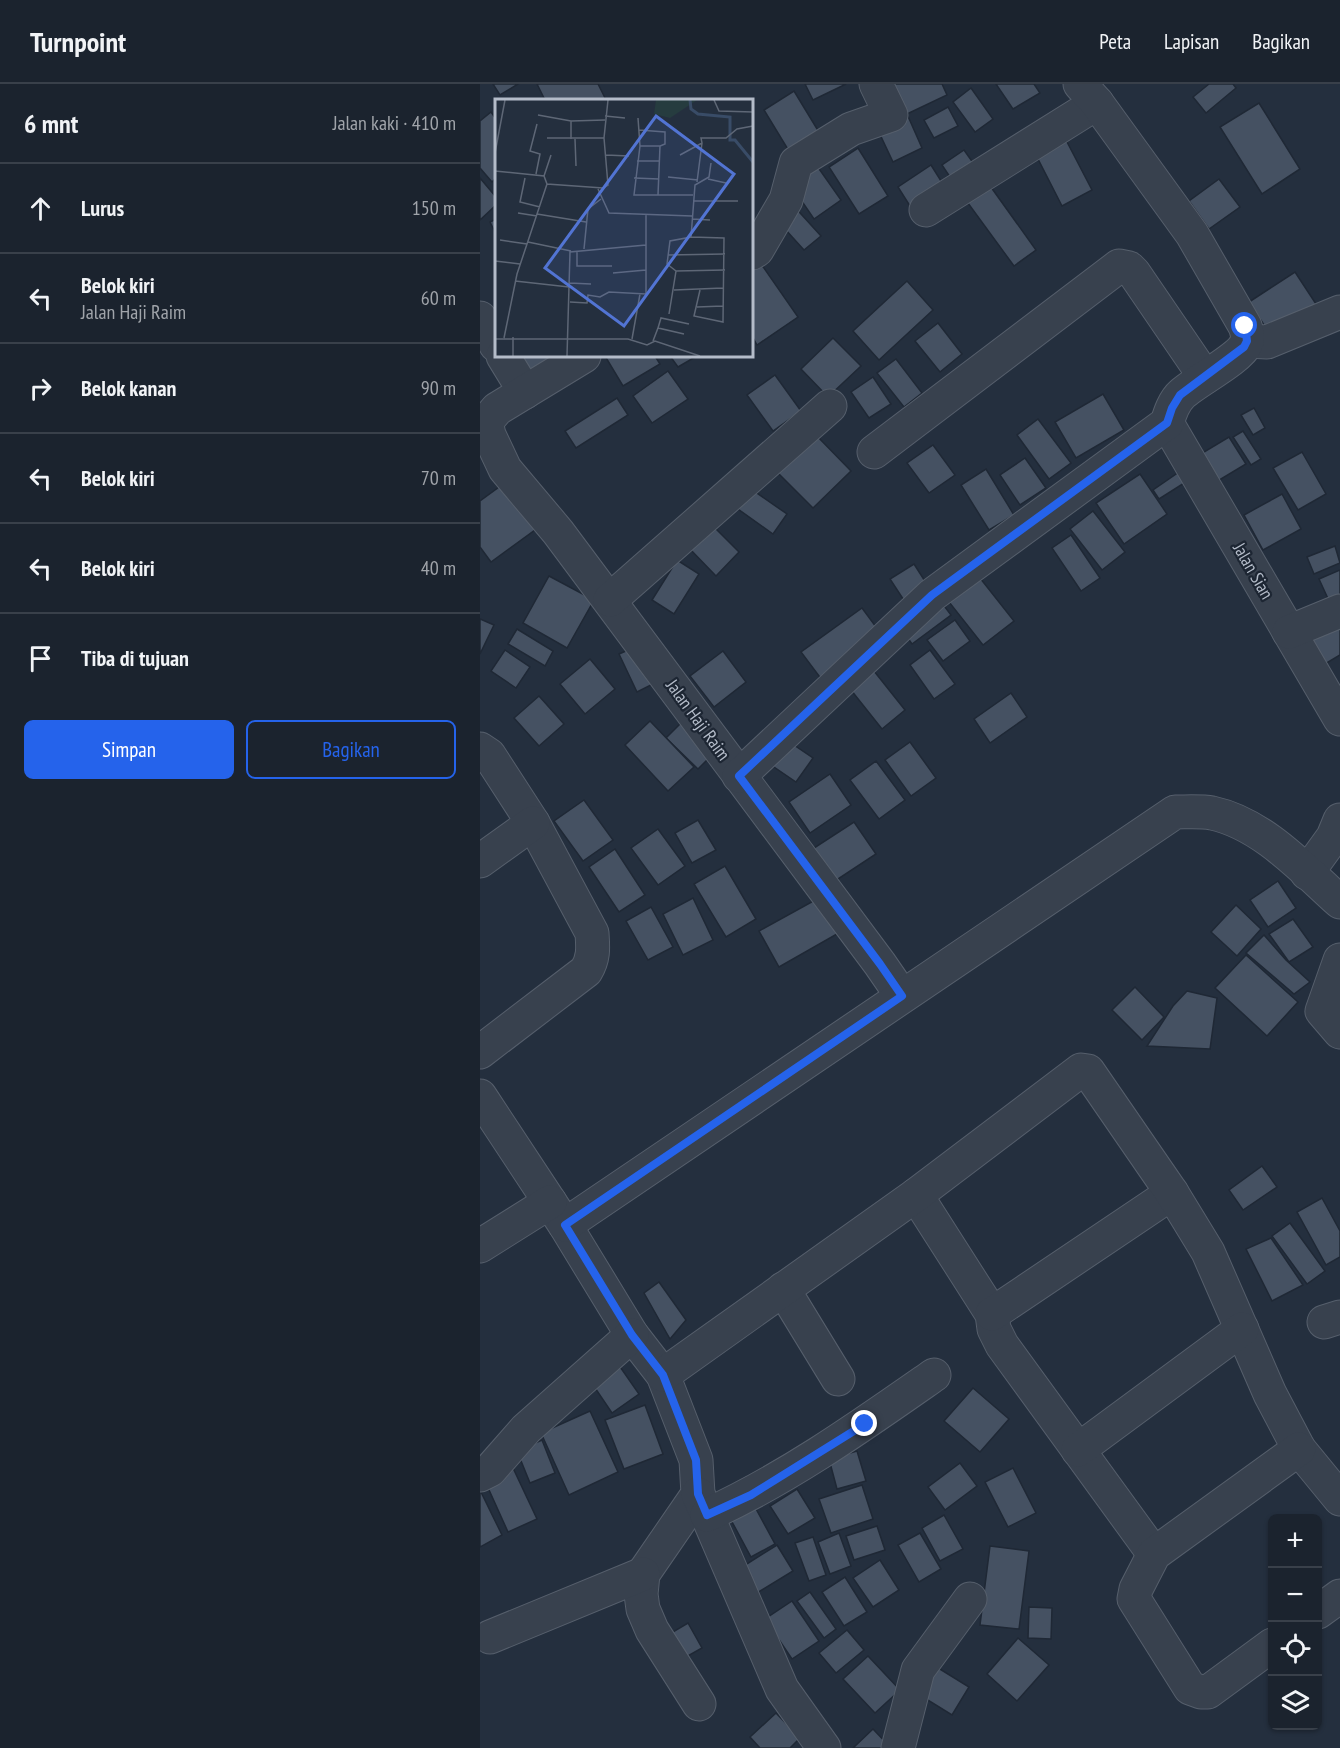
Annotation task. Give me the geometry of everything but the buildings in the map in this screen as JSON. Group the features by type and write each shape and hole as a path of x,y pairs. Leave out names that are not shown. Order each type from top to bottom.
{"street":[{"path":"753,252 757,250 786,200 796,163 851,129 891,115 876,84"},
{"path":"739,776 932,595 1167,423 1180,395 1239,353 1247,341 1245,326 1192,234 1088,94 926,210"},
{"path":"874,453 1119,266 1129,268 1134,273 1205,377"},
{"path":"1247,341 1268,342 1340,312"},
{"path":"480,318 495,343"},
{"path":"504,357 525,392 582,357"},
{"name":"Jalan Haji Raim","path":"525,392 497,410 486,422 489,435 506,469 610,600 902,996"},
{"path":"610,600 830,406"},
{"name":"Jalan Sian","path":"1167,423 1340,720"},
{"path":"1289,632 1340,610"},
{"path":"480,749 489,755 533,822 592,933 593,959 586,971 480,1052"},
{"path":"480,1246 557,1214 902,996 1175,812 1212,813 1239,823 1279,846 1340,902"},
{"path":"1307,873 1332,837 1340,820"},
{"path":"480,861 533,822"},
{"path":"1340,960 1322,1011 1340,1032"},
{"path":"663,1375 916,1195 1081,1070 1088,1071 1172,1193 1208,1252 1270,1394 1299,1449 1340,1499"},
{"path":"480,1096 632,1335 663,1375 696,1460 702,1505 782,1689 824,1748"},
{"path":"992,1314 1172,1193"},
{"path":"916,1195 992,1314 994,1329 1002,1345 1154,1554"},
{"path":"783,1289 838,1379"},
{"path":"1078,1450 1242,1329"},
{"path":"480,1475 490,1470 526,1429 632,1335"},
{"path":"490,1637 642,1574 702,1505 761,1489 865,1424 934,1375"},
{"path":"1268,1648 1208,1692 1190,1688 1134,1599 1136,1590 1154,1554 1299,1449"},
{"path":"642,1574 641,1594 652,1630 699,1704"},
{"path":"1322,1609 1340,1596"},
{"path":"898,1748 918,1670 970,1599"}],"route":[{"path":"865,1424 751,1495 707,1515 698,1494 696,1460 663,1375 632,1335 565,1225 902,996 739,776 932,595 1167,423 1180,395 1244,347 1247,341 1245,326"}]}
